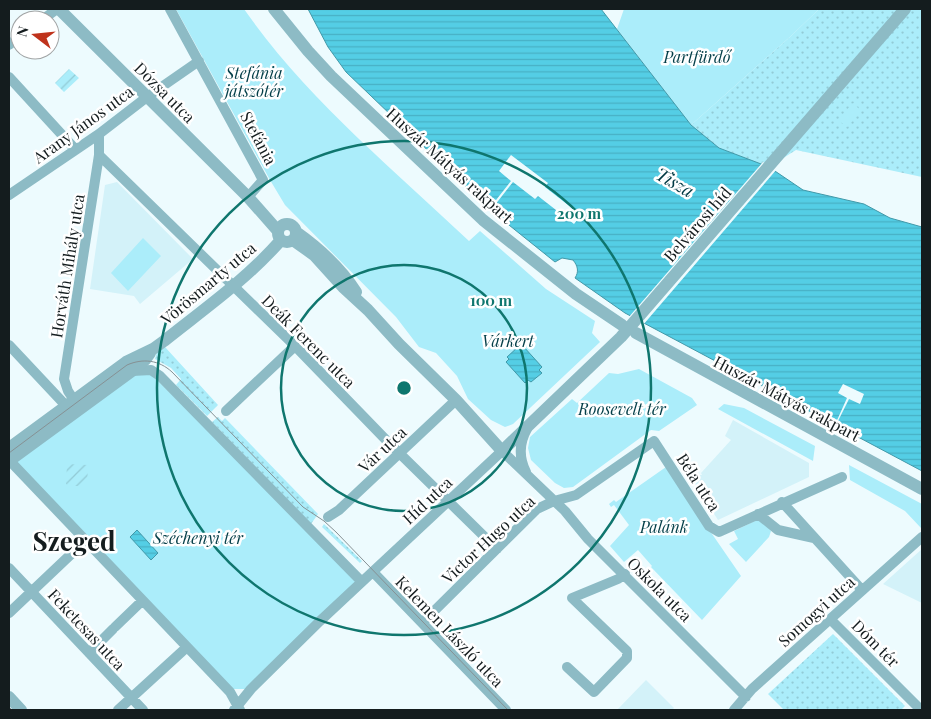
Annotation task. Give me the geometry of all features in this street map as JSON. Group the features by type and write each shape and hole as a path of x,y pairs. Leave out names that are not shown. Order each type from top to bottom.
{"street":[{"name":"Dózsa utca","path":"58,9 250,199"},
{"name":"Stefánia","path":"170,9 263,180 250,199"},
{"name":"Huszár Mátyás rakpart","path":"274,9 331,76 483,220 576,294 622,324"},
{"name":"Belvárosi híd","path":"502,450 621,337 905,9"},
{"name":"Arany János utca","path":"9,195 99,134 147,97 199,61"},
{"path":"9,77 75,149"},
{"name":"Horváth Mihály utca","path":"64,379 99,155 99,134"},
{"name":"Deák Ferenc utca","path":"99,155 295,346 399,453 497,549"},
{"path":"250,199 264,208 287,234 319,248 347,279 368,310 398,344 456,400 502,450 554,501"},
{"name":"Vörösmarty utca","path":"9,461 126,362 153,349 233,287 287,234"},
{"name":"Huszár Mátyás rakpart","path":"636,333 922,490"},
{"path":"9,346 45,385 73,407"},
{"path":"226,411 295,346"},
{"path":"151,370 150,361 153,349"},
{"name":"Vörösmarty utca","path":"9,448 132,370 145,360 153,349"},
{"path":"132,370 151,370 160,376 362,582"},
{"path":"45,385 54,387 64,379"},
{"path":"64,379 64,384 73,407"},
{"name":"Vár utca","path":"328,517 339,510 456,400"},
{"path":"528,475 522,462 521,449 524,434 529,425"},
{"name":"Béla utca","path":"554,501 576,495 654,441 709,526 716,531 723,532 758,514"},
{"name":"Híd utca","path":"373,572 502,450"},
{"path":"9,461 230,692 237,709"},
{"path":"815,539 778,530 758,514 842,477"},
{"name":"Victor Hugo utca","path":"422,623 537,509 554,501"},
{"name":"Oskola utca","path":"554,501 565,511 588,539 746,696"},
{"path":"782,502 862,590"},
{"name":"Somogyi utca","path":"734,710 752,689 922,537"},
{"path":"9,613 86,542"},
{"name":"Feketesas utca","path":"9,568 143,710"},
{"path":"237,709 251,690 373,572"},
{"name":"Kelemen László utca","path":"373,572 506,710"},
{"path":"567,666 594,692 627,658 627,651 572,598 618,579 625,574"},
{"path":"89,653 142,601"},
{"name":"Dóm tér","path":"830,619 921,710"},
{"path":"118,710 187,647"},
{"path":"224,686 233,689 251,690"},
{"path":"9,697 22,710"}],"shaded area":[{"path":"117,182 193,259 140,304 134,296 90,289 105,185"},
{"path":"733,420 809,463 809,477 718,520 693,481 699,475 702,475 701,473 731,440 725,436"},
{"path":"922,549 922,603 883,584"},
{"path":"646,680 674,708 672,710 617,710"}],"green space":[{"name":"Várkert","path":"176,9 244,9 294,72 380,159 469,241 480,231 546,289 595,321 592,333 600,342 513,424 505,427 491,420 468,399 457,376 436,353 419,347 396,317 285,205"},
{"name":"Partfürdő","path":"624,9 819,9 691,125 617,29"},
{"path":"819,9 922,9 922,177 796,150 769,167 719,148 691,125"},
{"path":"69,69 79,78 64,92 55,83"},
{"path":"853,103 861,111 847,127 838,120"},
{"path":"143,238 161,256 128,291 111,273"},
{"path":"165,347 218,405 207,416 176,385 181,379 171,368 155,359 157,352"},
{"name":"Széchenyi tér","path":"146,369 362,582 251,689 233,689 9,461 132,371"},
{"name":"Roosevelt tér","path":"639,369 692,398 697,405 659,431 651,430 573,487 564,488 555,483 531,460 528,448 530,437 572,399 577,403 609,373 618,374"},
{"path":"724,404 744,408 815,446 813,461 718,409"},
{"path":"218,417 222,421 225,418 318,514 311,524 212,422"},
{"path":"67,464 88,465 87,486 69,486 66,484"},
{"path":"849,465 922,504 921,528 905,511 850,480"},
{"name":"Palánk","path":"666,467 741,576 702,620 651,567 638,550 624,562 610,546 629,525 614,505 611,507 609,504 614,500 616,502"},
{"path":"757,520 762,520 771,531 769,537 746,562 729,544 738,539 734,531"},
{"path":"324,524 362,561 360,563 322,527"},
{"path":"833,634 905,706 901,710 784,710 768,694"}],"water":[{"name":"Tisza","path":"308,9 601,9 691,125 719,148 769,167 803,190 864,204 890,218 922,227 922,471 625,313 575,278 577,269 573,260 562,258 555,262 489,209 346,72 328,47"},
{"path":"523,346 542,367 539,370 542,373 531,382 528,380 525,383 506,362 509,359 507,357 518,347 520,349"},
{"path":"137,530 158,553 151,560 130,537"}],"pier":[{"path":"511,155 548,183 545,187 581,215 574,224 538,196 535,199 513,182 491,210 489,209 511,181 499,171"},
{"path":"763,162 777,169 643,325 628,318"},
{"path":"843,384 864,394 860,404 849,399 834,427 847,398 838,393"}],"tram line":[{"path":"9,453 127,365 139,361 151,361 162,365 172,372 303,507 324,521 336,532 508,710"},
{"path":"9,707 12,710"}],"district":[{"name":"Szeged","path":"74,540"}],"park label":[{"name":"Stefánia játszótér","path":"254,81"}]}
